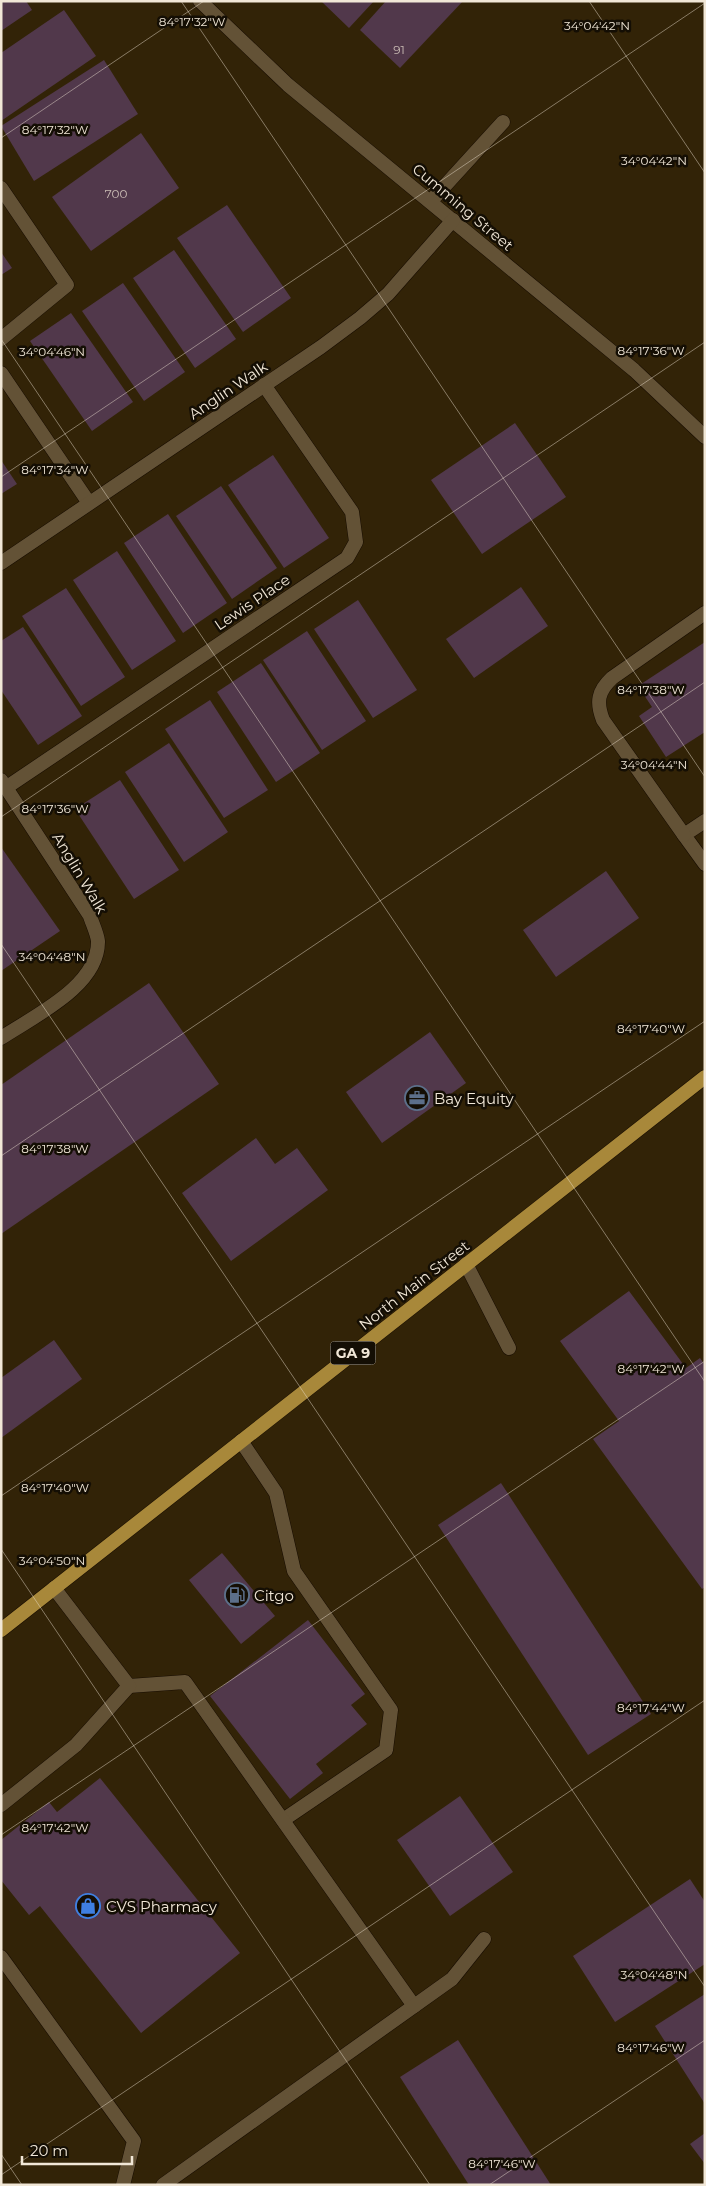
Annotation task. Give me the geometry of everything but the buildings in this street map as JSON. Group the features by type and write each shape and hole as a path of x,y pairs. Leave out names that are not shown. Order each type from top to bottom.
{"main road":[{"name":"North Main Street","path":"1,1630 705,1077"}],"street":[{"name":"Cumming Street","path":"200,1 288,85 432,201 634,370 705,436"},
{"path":"432,201 502,122"},
{"path":"1,188 67,286 1,339"},
{"name":"Anglin Walk","path":"1,563 360,318 388,294 453,220"},
{"path":"1,373 89,503"},
{"name":"Lewis Place","path":"4,783 347,558 356,542 352,512 264,385"},
{"path":"705,614 612,678 603,686 598,697 599,710 603,720 705,864"},
{"name":"Anglin Walk","path":"1,1038 73,990 92,967 98,941 90,916 4,783"},
{"path":"684,835 705,821"},
{"path":"466,1264 509,1348"},
{"path":"241,1442 276,1493 294,1570 391,1710 386,1750 283,1820"},
{"path":"54,1588 129,1686"},
{"path":"1,1805 76,1745 129,1686 185,1682 414,2006"},
{"path":"163,2185 452,1979 484,1939"},
{"path":"1,1957 134,2141 123,2185"}],"place":[{"name":"Bay Equity","path":"417,1098"},
{"name":"Citgo","path":"237,1595"},
{"name":"CVS Pharmacy","path":"88,1906"}]}
